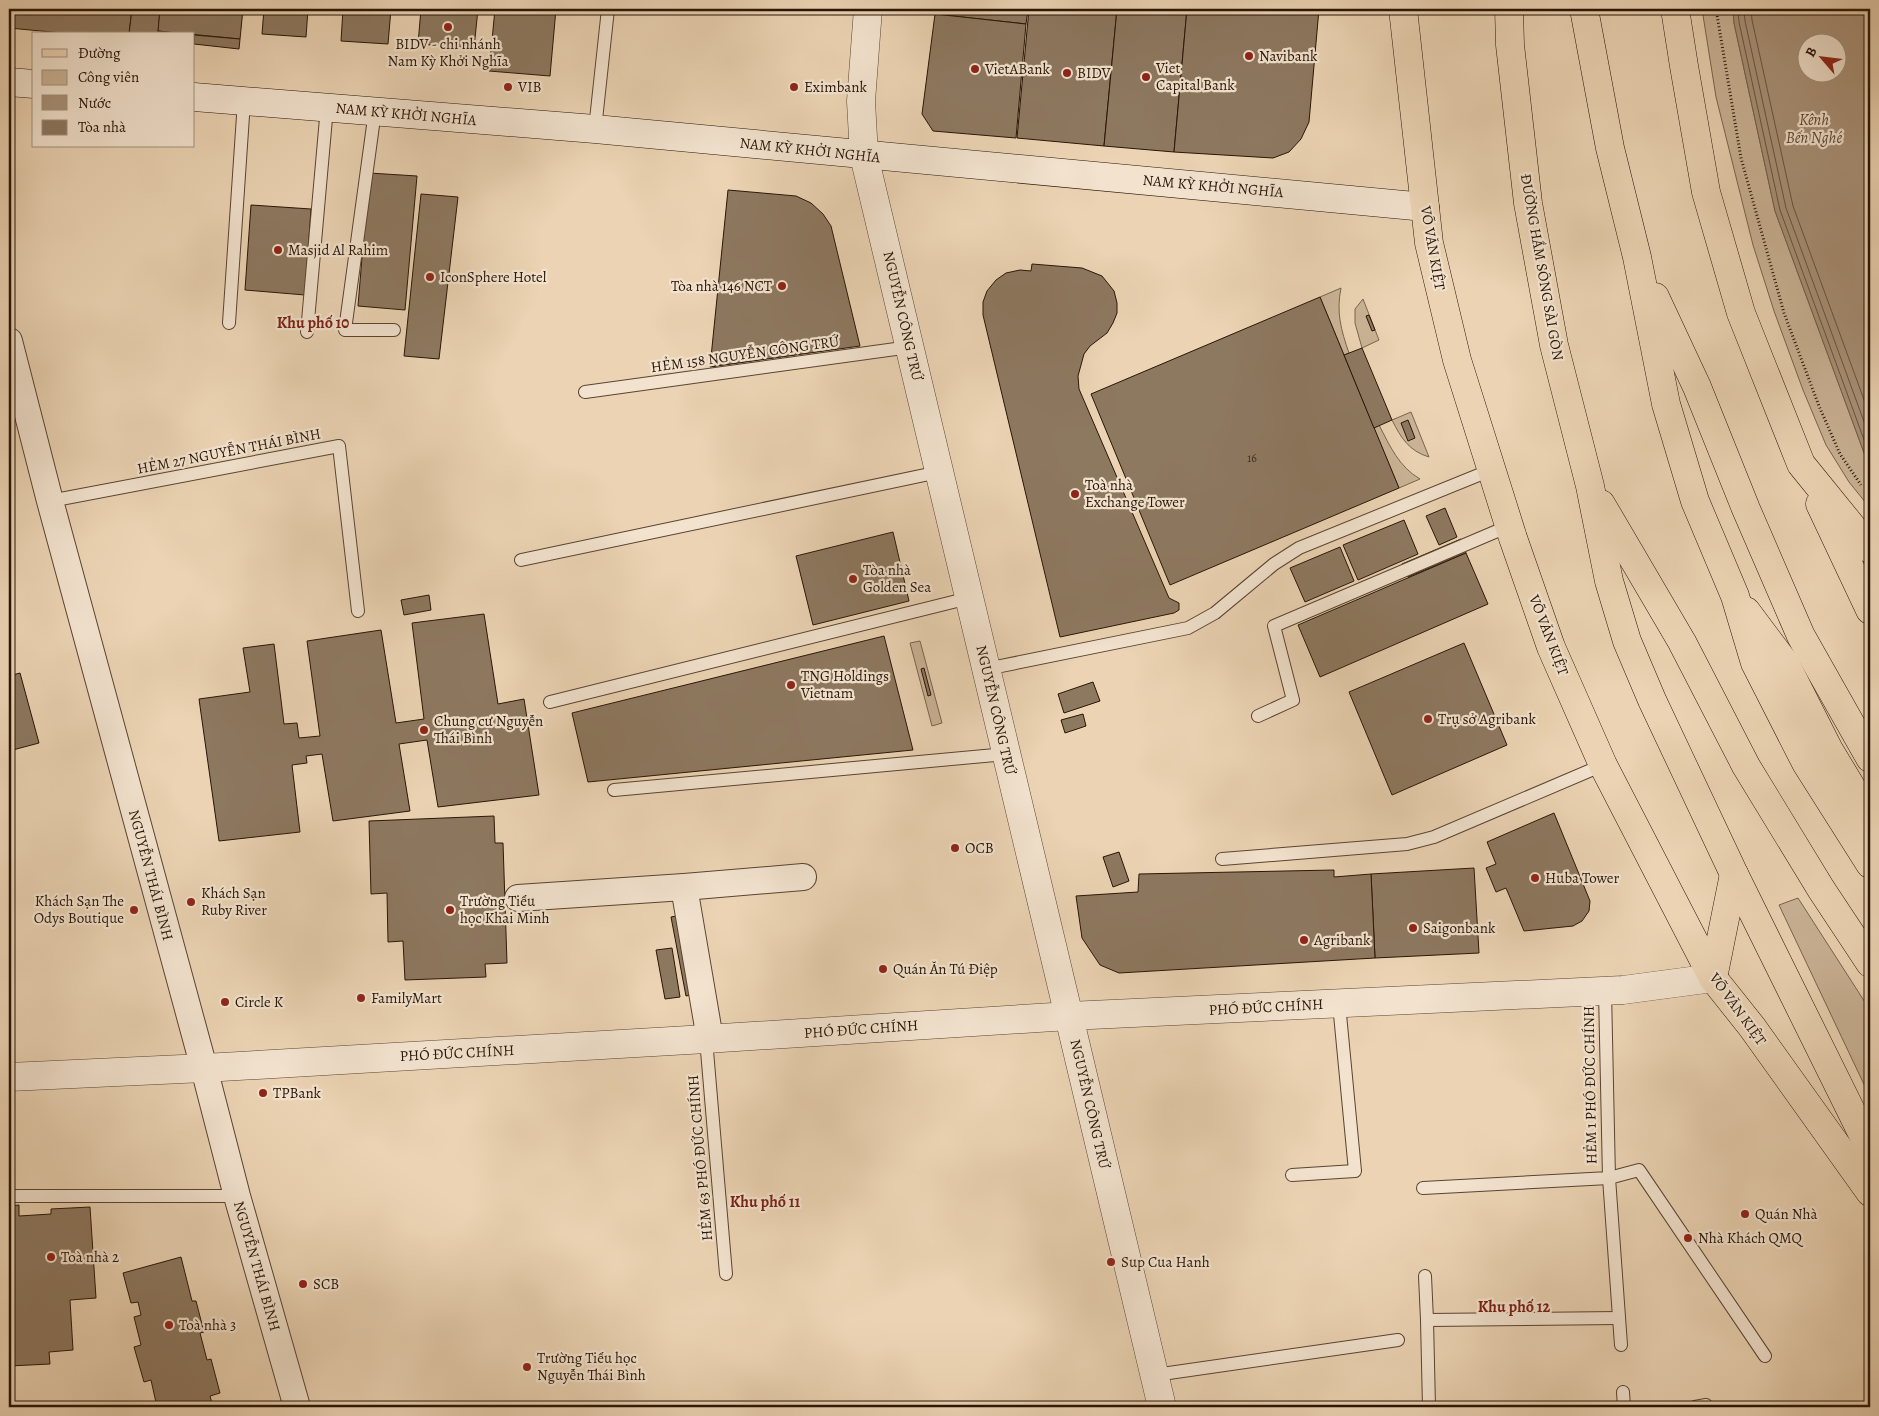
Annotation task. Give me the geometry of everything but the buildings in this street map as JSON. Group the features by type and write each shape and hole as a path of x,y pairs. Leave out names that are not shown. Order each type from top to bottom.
{"main road":[{"name":"VÕ VĂN KIỆT","path":"1403,9 1430,243 1458,360 1491,470 1551,646 1603,765 1713,978 1752,1027 1870,1192"},
{"name":"ĐƯỜNG HẦM SÔNG SÀI GÒN","path":"1501,9 1510,45"},
{"name":"ĐƯỜNG HẦM SÔNG SÀI GÒN","path":"1509,9 1510,45 1528,203 1552,336 1590,486"},
{"path":"1675,9 1706,192 1740,313 1801,464 1869,606"},
{"path":"1588,16 1610,148 1637,257 1666,404 1695,500 1735,596 1755,663 1763,680 1806,763 1870,864"},
{"path":"1637,257 1697,387 1746,510 1810,632 1870,758"},
{"path":"1801,464 1870,549"},
{"path":"1590,486 1609,581 1627,641 1652,700 1734,874 1870,1149"},
{"path":"1590,486 1682,642 1746,766 1821,889 1870,963"},
{"path":"1735,596 1785,663 1830,750 1870,818"},
{"path":"1810,632 1870,724"},
{"path":"1713,978 1734,874"}],"street":[{"name":"NGUYỄN CÔNG TRỨ","path":"868,9 861,101 864,156 1162,1407"},
{"path":"9,82 32,84"},
{"name":"NAM KỲ KHỞI NGHĨA","path":"195,97 595,129 864,156 1223,187 1425,207"},
{"name":"NGUYỄN THÁI BÌNH","path":"9,341 50,501 237,1196 297,1407"},
{"path":"518,898 684,888 803,877"},
{"path":"684,888 708,1039"},
{"name":"PHÓ ĐỨC CHÍNH","path":"9,1077 204,1068 708,1039 1069,1016 1623,990 1713,978"}],"lane":[{"path":"595,129 608,9"},
{"path":"229,323 244,101"},
{"path":"307,332 327,107"},
{"path":"374,112 345,330 394,330"},
{"name":"HẺM 158 NGUYỄN CÔNG TRỨ","path":"585,392 910,347"},
{"name":"HẺM 27 NGUYỄN THÁI BÌNH","path":"50,501 339,446 358,611"},
{"path":"986,669 1188,628 1215,612 1274,564 1299,548 1491,470"},
{"path":"521,560 939,472"},
{"path":"1258,716 1292,700 1274,626 1509,526"},
{"path":"550,702 969,598"},
{"path":"614,790 1006,754"},
{"path":"1222,859 1407,844 1434,837 1603,765"},
{"name":"HẺM 1 PHÓ ÐỨC CHÍNH","path":"1604,991 1609,1178"},
{"path":"1292,1175 1355,1171 1339,1004"},
{"name":"HẺM 63 PHÓ ĐỨC CHÍNH","path":"708,1039 726,1274"},
{"name":"HẺM 1 PHÓ ÐỨC CHÍNH","path":"1423,1188 1609,1178 1640,1170 1765,1356"},
{"path":"1609,1178 1621,1345"},
{"path":"9,1196 237,1196"},
{"path":"1425,1276 1429,1407"},
{"path":"1427,1320 1619,1318"},
{"path":"1155,1375 1398,1340"},
{"path":"1623,1392 1624,1407"}],"path":[{"path":"1716,9 1742,158 1784,312 1819,406 1840,454 1865,491"}],"green space":[{"path":"1702,9 1733,9 1734,23 1775,211 1870,469 1870,508 1849,482 1826,445 1803,390 1774,311 1753,245 1716,97"},
{"path":"1341,288 1340,321 1349,353 1344,355 1320,297"},
{"path":"1363,299 1379,340 1362,348 1355,323 1355,309"},
{"path":"1411,412 1429,457 1416,451 1406,443 1392,420"},
{"path":"1379,425 1401,462 1420,479 1399,488 1374,428"},
{"path":"920,641 942,723 932,726 910,643"},
{"path":"1798,898 1870,1010 1870,1097 1779,905"}],"water":[{"name":"Kênh Bến Nghé","path":"1733,9 1870,9 1870,469 1775,211 1734,23"}],"place":[{"name":"BIDV - chi nhánh Nam Kỳ Khởi Nghĩa","path":"448,27"},
{"name":"Navibank","path":"1249,56"},
{"name":"VietABank","path":"975,69"},
{"name":"BIDV","path":"1067,73"},
{"name":"Viet Capital Bank","path":"1146,77"},
{"name":"VIB","path":"508,87"},
{"name":"Eximbank","path":"794,87"},
{"name":"Masjid Al Rahim","path":"278,250"},
{"name":"IconSphere Hotel","path":"430,277"},
{"name":"Tòa nhà 146 NCT","path":"782,286"},
{"name":"Toà nhà Exchange Tower","path":"1075,494"},
{"name":"Tòa nhà Golden Sea","path":"853,579"},
{"name":"TNG Holdings Vietnam","path":"791,685"},
{"name":"Trụ sở Agribank","path":"1428,719"},
{"name":"Chung cư Nguyễn Thái Bình","path":"424,730"},
{"name":"OCB","path":"955,848"},
{"name":"Huba Tower","path":"1535,878"},
{"name":"Khách Sạn Ruby River","path":"191,902"},
{"name":"Khách Sạn The Odys Boutique","path":"134,910"},
{"name":"Trường Tiểu học Khai Minh","path":"450,910"},
{"name":"Saigonbank","path":"1413,928"},
{"name":"Agribank","path":"1304,940"},
{"name":"Quán Ăn Tú Điệp","path":"883,969"},
{"name":"FamilyMart","path":"361,998"},
{"name":"Circle K","path":"225,1002"},
{"name":"TPBank","path":"263,1093"},
{"name":"Quán Nhà","path":"1745,1214"},
{"name":"Nhà Khách QMQ","path":"1688,1238"},
{"name":"Toà nhà 2","path":"51,1257"},
{"name":"Sup Cua Hanh","path":"1111,1262"},
{"name":"SCB","path":"303,1284"},
{"name":"Toà nhà 3","path":"169,1325"},
{"name":"Trường Tiểu học Nguyễn Thái Bình","path":"527,1367"}],"district":[{"name":"Khu phố 10","path":"313,323"},
{"name":"Khu phố 11","path":"765,1202"},
{"name":"Khu phố 12","path":"1514,1307"}]}
